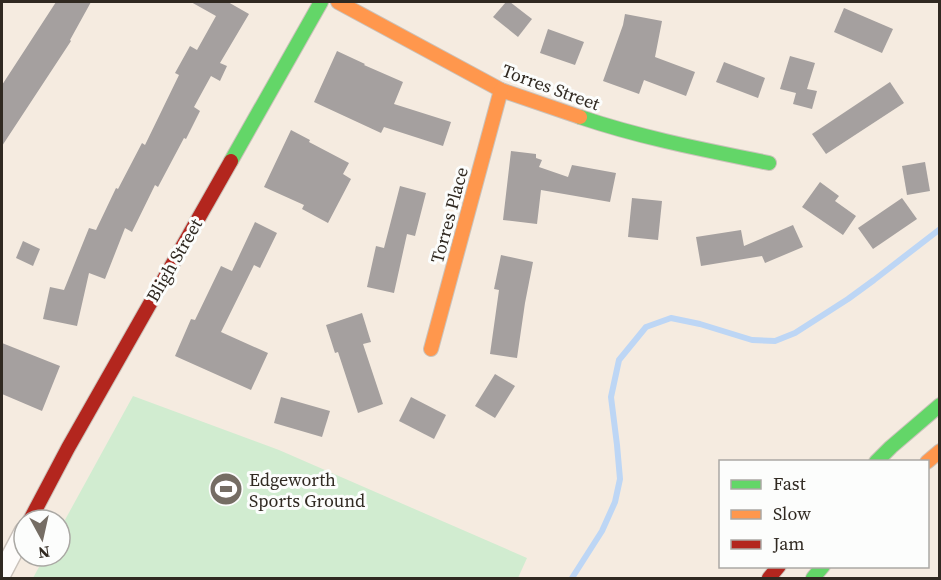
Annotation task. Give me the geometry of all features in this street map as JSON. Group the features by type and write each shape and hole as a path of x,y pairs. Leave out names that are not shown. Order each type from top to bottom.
{"main road":[{"name":"Bligh Street","path":"36,508 68,448 321,2"},
{"name":"Torres Street","path":"338,2 501,90 609,127 672,144 769,163"},
{"name":"Torres Place","path":"431,349 501,90"},
{"path":"878,460 939,405"}],"street":[{"path":"2,573 12,554"}],"green space":[{"name":"Edgeworth Sports Ground","path":"133,396 279,450 527,558 518,578 33,578 38,568 72,568 72,508"}],"building":[{"path":"56,2 91,2 71,41 2,146 2,85"},
{"path":"191,2 228,2 249,14 220,63 227,66 220,81 211,76 194,107 200,111 186,139 184,138 158,187 155,185 132,232 125,228 105,279 89,273 77,326 43,319 50,287 64,290 89,228 96,230 116,188 118,189 142,143 145,145 179,75 175,73 190,46 197,50 216,16"},
{"path":"506,2 510,2 532,19 518,37 493,17"},
{"path":"844,8 893,29 882,53 834,32"},
{"path":"625,14 662,21 655,57 695,72 686,96 644,80 639,94 603,81"},
{"path":"548,29 584,42 575,65 540,53"},
{"path":"337,51 403,82 394,104 451,122 443,146 384,127 381,133 314,102"},
{"path":"790,56 815,63 807,89 817,91 812,109 793,104 796,93 780,89"},
{"path":"724,62 765,78 758,98 716,82"},
{"path":"890,82 904,103 826,154 812,134"},
{"path":"291,130 349,163 343,174 351,179 328,223 302,209 304,205 264,187"},
{"path":"511,151 536,154 536,158 542,160 539,167 568,177 572,165 616,173 610,202 541,190 537,224 503,220"},
{"path":"925,162 930,191 907,195 902,166"},
{"path":"820,182 839,196 835,201 856,216 843,235 802,207"},
{"path":"400,186 426,193 415,236 407,234 394,293 367,287 376,246 384,248"},
{"path":"632,198 662,201 658,240 628,237"},
{"path":"902,198 917,219 873,249 858,228"},
{"path":"255,222 277,233 260,268 254,265 221,332 268,353 251,390 175,356 191,319 195,320 221,266 232,271"},
{"path":"793,225 803,247 765,263 762,256 701,266 696,237 741,230 744,246"},
{"path":"23,241 40,249 33,266 16,258"},
{"path":"501,255 533,262 517,358 490,354 499,290 494,289"},
{"path":"362,313 371,342 363,344 383,404 358,413 338,352 335,353 326,325"},
{"path":"2,343 60,366 42,411 2,394"},
{"path":"495,374 515,386 495,418 475,406"},
{"path":"281,397 330,411 322,437 274,423"},
{"path":"411,397 446,415 434,439 399,421"}],"waterway":[{"path":"572,578 602,531 615,502 620,479 611,397 619,360 646,327 671,318 700,324 752,340 775,341 795,333 848,299 940,229"}],"traffic: fast":[{"path":"231,161 321,2"},
{"path":"580,117 650,137 769,163"},
{"path":"878,460 940,405"},
{"path":"813,578 821,568"}],"traffic: slow":[{"path":"338,2 501,90 580,117"},
{"path":"431,349 501,90"},
{"path":"929,460 940,451"}],"traffic: jam":[{"path":"36,508 231,161"},
{"path":"769,578 777,568"}],"place":[{"name":"Edgeworth Sports Ground","path":"226,489"}]}
